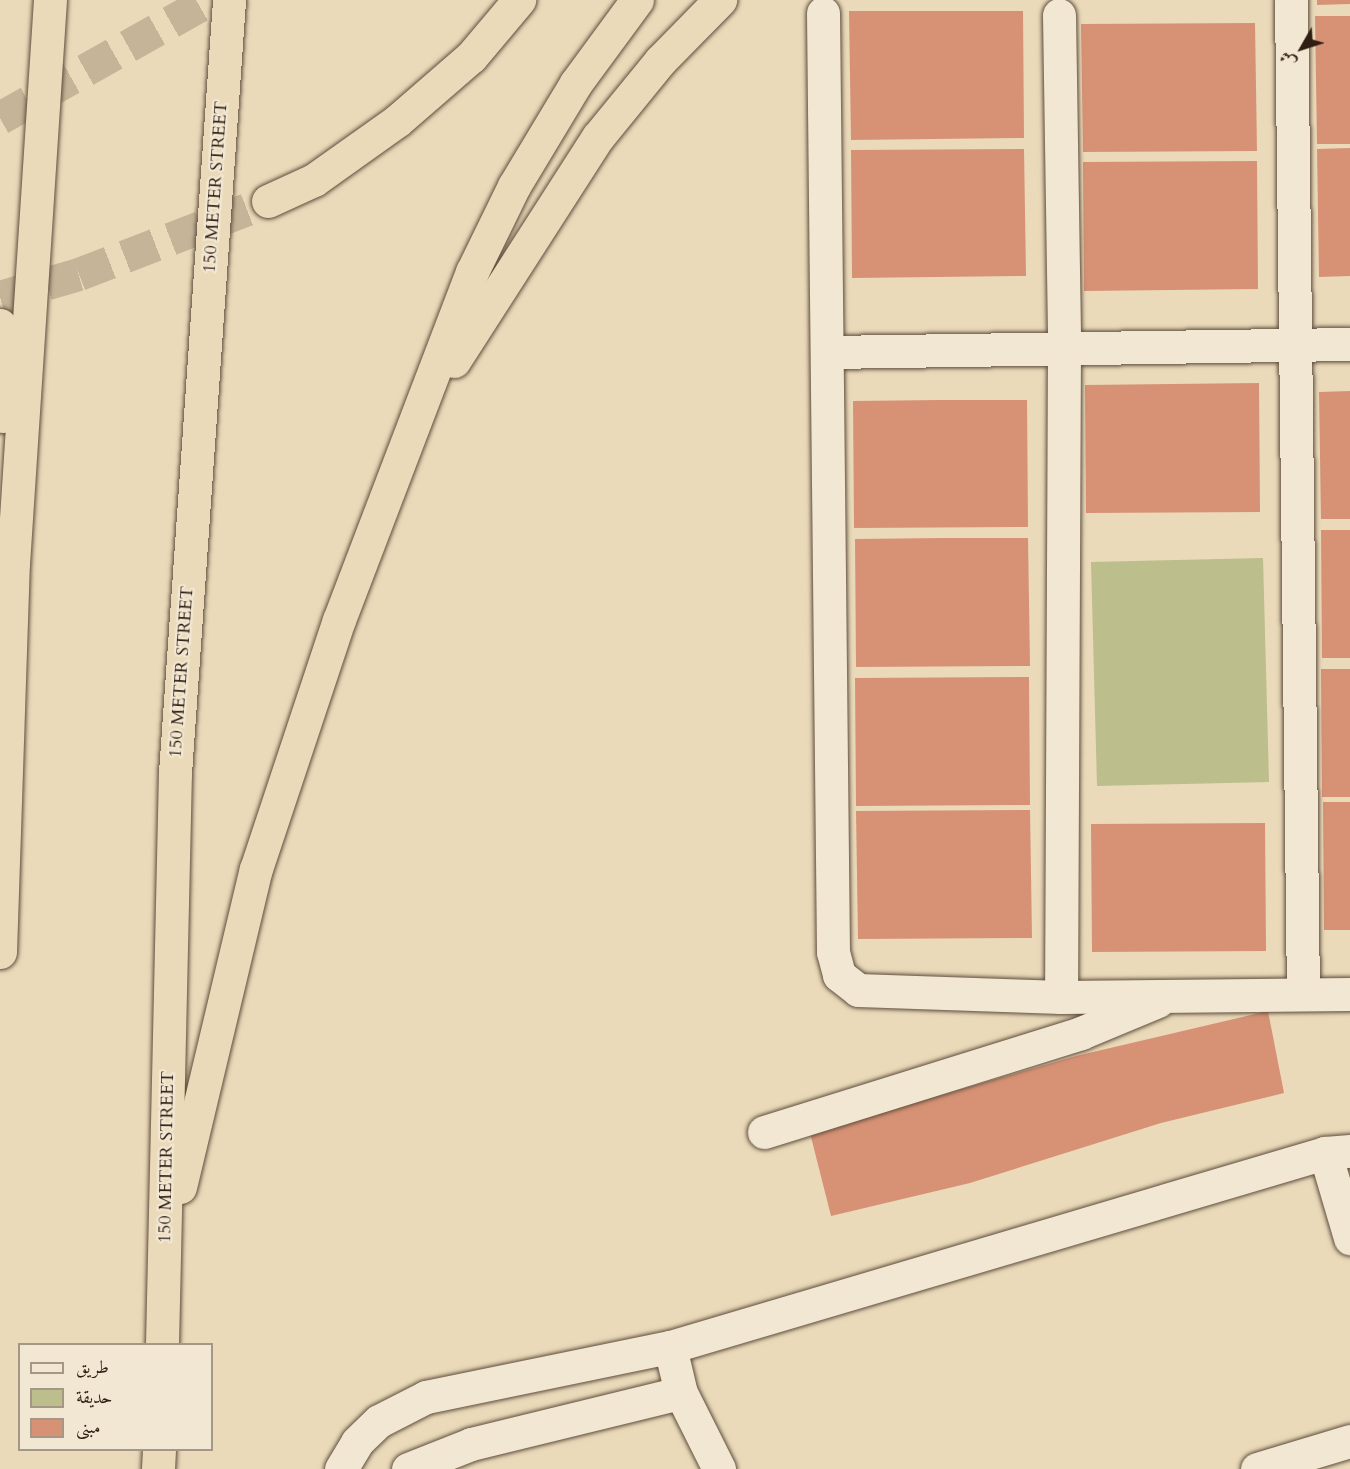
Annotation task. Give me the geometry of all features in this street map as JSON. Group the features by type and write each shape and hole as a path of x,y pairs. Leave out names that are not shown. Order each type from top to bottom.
{"highway":[{"path":"0,952 13,564 50,0"},
{"name":"150 METER STREET","path":"162,1343 175,773 229,0"},
{"path":"268,201 314,180 398,121 471,57 519,0"},
{"path":"165,1250 256,868 339,620 423,408 472,272 514,186 576,84 637,0"},
{"path":"423,408 598,137 660,61 720,0"},
{"path":"0,325 13,564"},
{"path":"158,1469 159,1451"}],"street":[{"path":"1291,0 1303,994"},
{"path":"823,13 834,964 848,984 858,990 1061,997 1350,994"},
{"path":"1059,15 1064,348 1061,997"},
{"path":"828,352 1350,344"},
{"path":"764,1132 1081,1032 1166,996 1194,995"},
{"path":"341,1469 379,1421 426,1397 670,1347 1338,1152 1350,1238"},
{"path":"670,1347 681,1393 719,1469"},
{"path":"408,1469 471,1444 681,1393"},
{"path":"1257,1469 1350,1441"}],"green space":[{"path":"1263,558 1269,782 1097,786 1091,562"}],"building":[{"path":"1317,0 1350,0 1350,4 1317,5"},
{"path":"849,11 1023,11 1024,138 851,140"},
{"path":"1315,16 1350,16 1350,144 1317,144"},
{"path":"1255,23 1257,151 1083,152 1081,24"},
{"path":"1350,148 1350,276 1319,277 1317,149"},
{"path":"1024,149 1026,276 852,278 851,150"},
{"path":"1257,161 1258,289 1084,291 1083,162"},
{"path":"1259,383 1260,512 1086,513 1085,385"},
{"path":"1350,391 1350,519 1321,519 1319,392"},
{"path":"1027,400 1028,527 854,528 853,401"},
{"path":"1321,530 1350,530 1350,658 1322,658"},
{"path":"1028,538 1030,666 856,667 855,539"},
{"path":"1321,669 1350,669 1350,797 1322,797"},
{"path":"1029,677 1030,805 856,806 855,678"},
{"path":"1323,802 1350,802 1350,930 1324,930"},
{"path":"1030,810 1032,938 858,939 856,811"},
{"path":"1265,823 1266,951 1092,952 1091,824"},
{"path":"1268,1011 1284,1093 1161,1123 970,1183 831,1216 810,1133 1076,1056"}],"tunnel":[{"path":"0,118 209,0"},
{"path":"0,297 79,274 268,201"}]}
